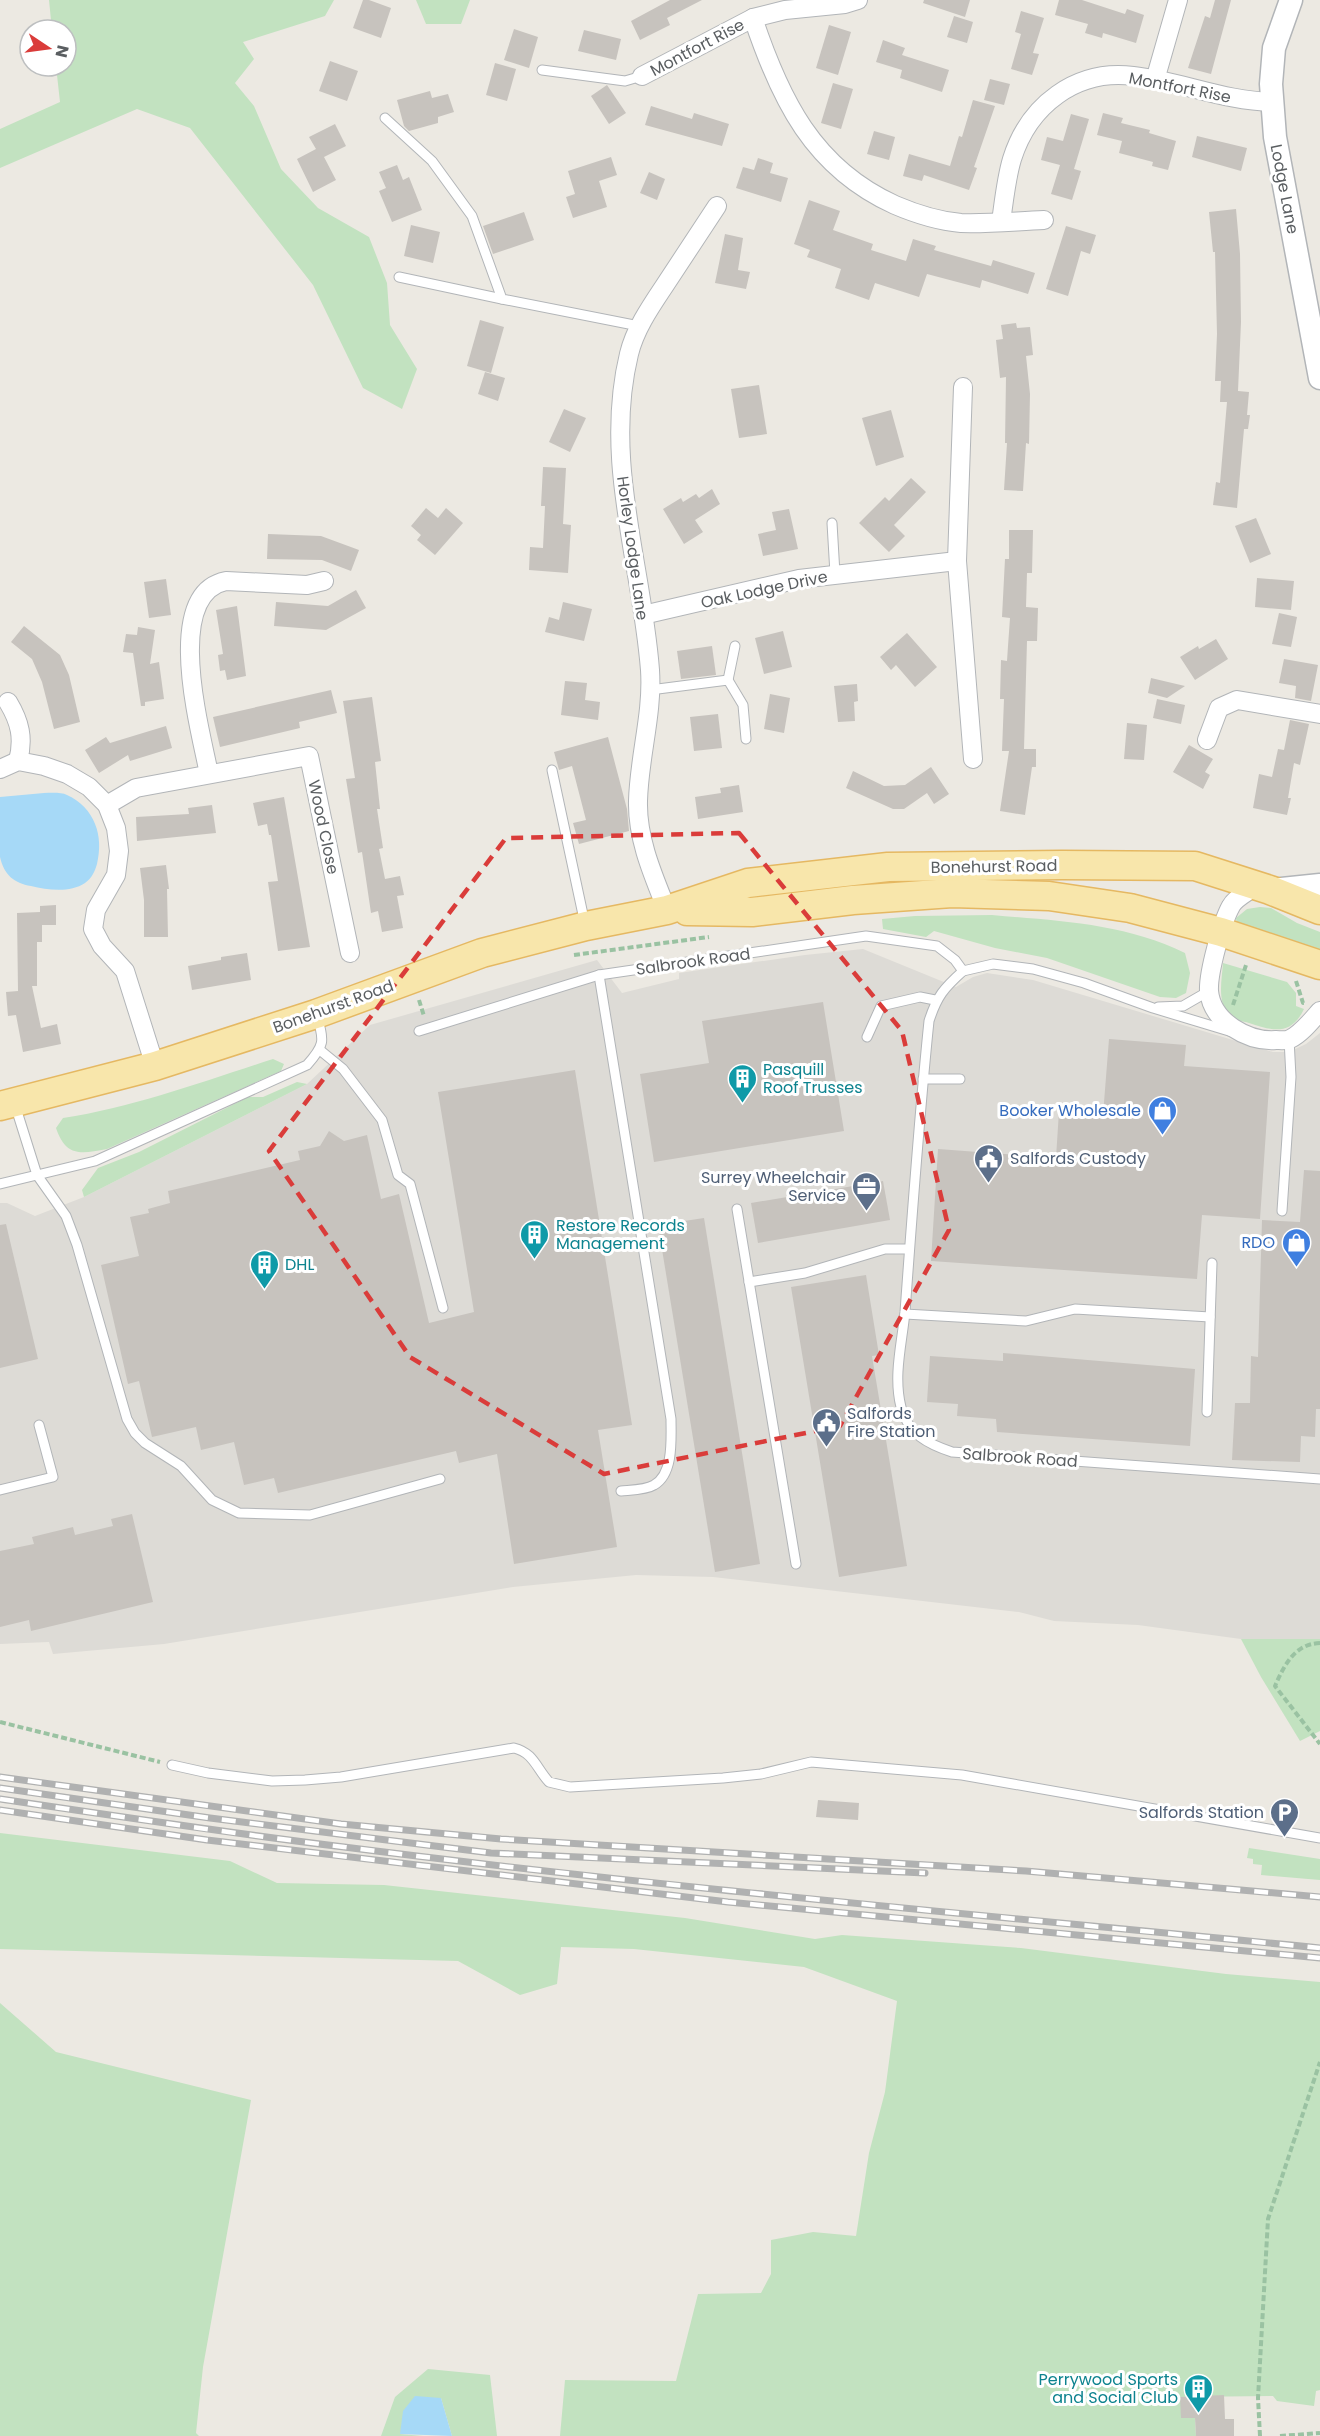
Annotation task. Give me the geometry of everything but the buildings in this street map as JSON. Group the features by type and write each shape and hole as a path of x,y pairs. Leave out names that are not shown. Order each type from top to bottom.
{"main road":[{"name":"Bonehurst Road","path":"7,1104 155,1066 316,1014 482,953 586,926 667,910 748,883 888,867 1195,866 1263,888 1320,910"},
{"name":"Bonehurst Road","path":"667,910 752,912 853,900 952,893 1049,896 1130,908 1218,944 1320,965"}],"street":[{"name":"Montfort Rise","path":"642,76 753,18 784,5 846,4 858,0"},
{"path":"1155,80 1178,0"},
{"name":"Lodge Lane","path":"1290,0 1274,48 1272,102 1275,137 1320,378"},
{"name":"Montfort Rise","path":"753,18 769,66 785,98 807,135 838,171 878,197 917,214 961,223 1044,220"},
{"name":"Montfort Rise","path":"1001,222 1012,158 1028,123 1051,97 1076,83 1101,76 1131,75 1217,96 1272,102"},
{"name":"Horley Lodge Lane","path":"667,910 642,840 638,802 650,690 643,615 624,505 621,467 622,400 629,352 639,327 717,206"},
{"path":"963,387 957,561 973,759"},
{"name":"Oak Lodge Drive","path":"643,615 799,579 957,561"},
{"path":"107,805 136,788 209,774 189,672 194,620 204,593 214,584 226,581 307,585 324,580"},
{"path":"1207,740 1219,708 1237,700 1320,714"},
{"path":"8,702 21,729 22,744 18,761"},
{"name":"Wood Close","path":"209,774 309,756 350,953"},
{"path":"0,769 18,761 44,766 67,774 88,787 107,805 116,828 119,851 116,875 96,910 93,929 102,946 125,971 155,1066"},
{"path":"1316,1008 1309,1024 1289,1040 1269,1041 1251,1038 1225,1023 1218,1014 1209,991 1218,944 1231,905 1263,888 1320,885"}],"lane":[{"path":"542,70 625,81 642,76"},
{"path":"385,117 432,161 472,216 502,299"},
{"path":"399,277 639,327"},
{"path":"832,523 835,574"},
{"path":"735,646 728,680 743,705 746,739"},
{"path":"650,690 728,680"},
{"path":"552,770 586,926"},
{"name":"Salbrook Road","path":"419,1031 600,975 866,936 937,946 956,960 963,971 944,988 935,1000 928,1020 905,1314 897,1385 901,1409 912,1432 931,1445 952,1452 1320,1479"},
{"path":"963,971 993,964 1033,969 1084,983 1153,1008 1251,1038"},
{"path":"600,975 671,1419 670,1454 665,1474 654,1485 621,1491"},
{"path":"1153,1008 1183,1006 1209,991"},
{"path":"867,1037 881,1006 921,997 935,1000"},
{"path":"0,1184 95,1161 307,1065 321,1050 323,1035 316,1014"},
{"path":"1282,1211 1291,1077 1289,1040"},
{"path":"321,1050 344,1069 382,1120 398,1175 410,1184 443,1308"},
{"path":"923,1079 960,1079"},
{"path":"7,1104 37,1175 66,1216 77,1245 127,1419 135,1433 145,1443 181,1466 212,1500 239,1513 310,1515 440,1479"},
{"path":"737,1209 796,1564"},
{"path":"749,1282 805,1273 885,1250 909,1249"},
{"path":"1207,1412 1212,1263"},
{"path":"905,1314 1026,1321 1075,1309 1210,1317"},
{"path":"0,1490 53,1477 39,1425"},
{"path":"172,1765 208,1773 272,1781 305,1780 341,1777 514,1748 524,1750 531,1756 549,1782 570,1787 723,1778 761,1774 810,1762 962,1775 1320,1838"}],"path":[{"path":"569,956 715,936"},
{"path":"1218,944 1246,965 1256,969"},
{"path":"1218,1014 1232,1008 1246,965"},
{"path":"1287,978 1297,981 1303,1003 1316,1008"},
{"path":"409,1003 429,996"},
{"path":"1320,1643 1311,1643 1288,1657 1275,1686 1320,1744"},
{"path":"0,1722 172,1765"},
{"path":"1260,2436 1258,2398 1269,2218 1320,2062"},
{"path":"1280,2436 1320,2433"}],"highlighted area":[{"path":"739,833 902,1031 949,1230 840,1426 604,1474 410,1357 269,1151 506,838"}],"shaded area":[{"path":"863,949 956,987 973,977 987,973 1033,980 1273,1052 1289,1052 1306,1044 1320,1033 1320,1639 1241,1639 1138,1625 1054,1621 1019,1612 713,1577 636,1575 513,1587 164,1644 53,1654 49,1642 0,1644 0,1203 7,1203 35,1216 84,1197 307,1084 370,1025 597,960 622,993 679,979 679,973"}],"green space":[{"path":"49,0 334,0 325,16 243,42 254,59 235,83 254,106 281,169 318,208 369,237 387,283 390,325 417,369 402,409 363,388 313,285 190,128 137,109 0,168 0,129 60,102 57,78 78,78 78,18 51,18"},
{"path":"416,0 470,0 461,24 426,24"},
{"path":"1271,908 1297,923 1320,932 1320,951 1237,925 1236,918 1247,909"},
{"path":"992,915 1115,929 1162,943 1185,953 1190,973 1186,993 1176,998 1160,997 1047,958 995,948 934,931 926,937 883,929 882,919"},
{"path":"1223,963 1287,982 1296,993 1296,1006 1304,1009 1299,1018 1287,1027 1274,1029 1232,1018 1221,996"},
{"path":"273,1059 284,1064 281,1071 107,1149 82,1152 69,1149 56,1128 63,1118 143,1100"},
{"path":"297,1082 307,1084 84,1197 82,1190 98,1168 139,1152 248,1097 263,1097"},
{"path":"1241,1639 1320,1639 1320,1731 1300,1741"},
{"path":"0,1833 230,1861 277,1883 384,1885 685,1918 815,1939 842,1935 1021,1948 1226,1974 1320,1982 1320,2390 1316,2391 1314,2406 1277,2401 1273,2396 1181,2397 1181,2418 1195,2418 1196,2436 560,2436 565,2380 676,2381 698,2294 761,2293 771,2274 771,2240 813,2232 856,2236 869,2153 885,2092 897,2001 804,1967 634,1949 561,1947 557,1984 520,1995 458,1961 0,1949"},
{"path":"1249,1848 1320,1859 1320,1880 1261,1875 1262,1865 1253,1864 1253,1859 1247,1858"},
{"path":"0,2003 56,2052 251,2100 203,2367 196,2433 199,2436 0,2436"},
{"path":"428,2369 490,2375 497,2436 452,2436 441,2398 400,2434 423,2436 381,2436 395,2397"}],"water":[{"path":"62,793 77,801 91,815 95,824 99,843 97,864 90,879 79,886 59,890 25,885 11,877 4,869 0,857 0,797"},
{"path":"415,2396 441,2398 452,2436 400,2434 403,2411"}],"railway":[{"path":"0,1777 341,1824 501,1839 1026,1871 1320,1897"},
{"path":"0,1788 210,1818 491,1853 925,1873"},
{"path":"0,1799 301,1842 587,1876 1320,1948"},
{"path":"0,1810 207,1840 728,1902 1320,1958"}],"place":[{"name":"Pasquill Roof Trusses","path":"742,1104"},
{"name":"Booker Wholesale","path":"1162,1136"},
{"name":"Salfords Custody","path":"989,1184"},
{"name":"Surrey Wheelchair Service","path":"867,1212"},
{"name":"Restore Records Management","path":"535,1260"},
{"name":"RDO","path":"1296,1268"},
{"name":"DHL","path":"264,1290"},
{"name":"Salfords Fire Station","path":"826,1448"},
{"name":"Salfords Station","path":"1285,1838"},
{"name":"Perrywood Sports and Social Club","path":"1199,2414"}]}
